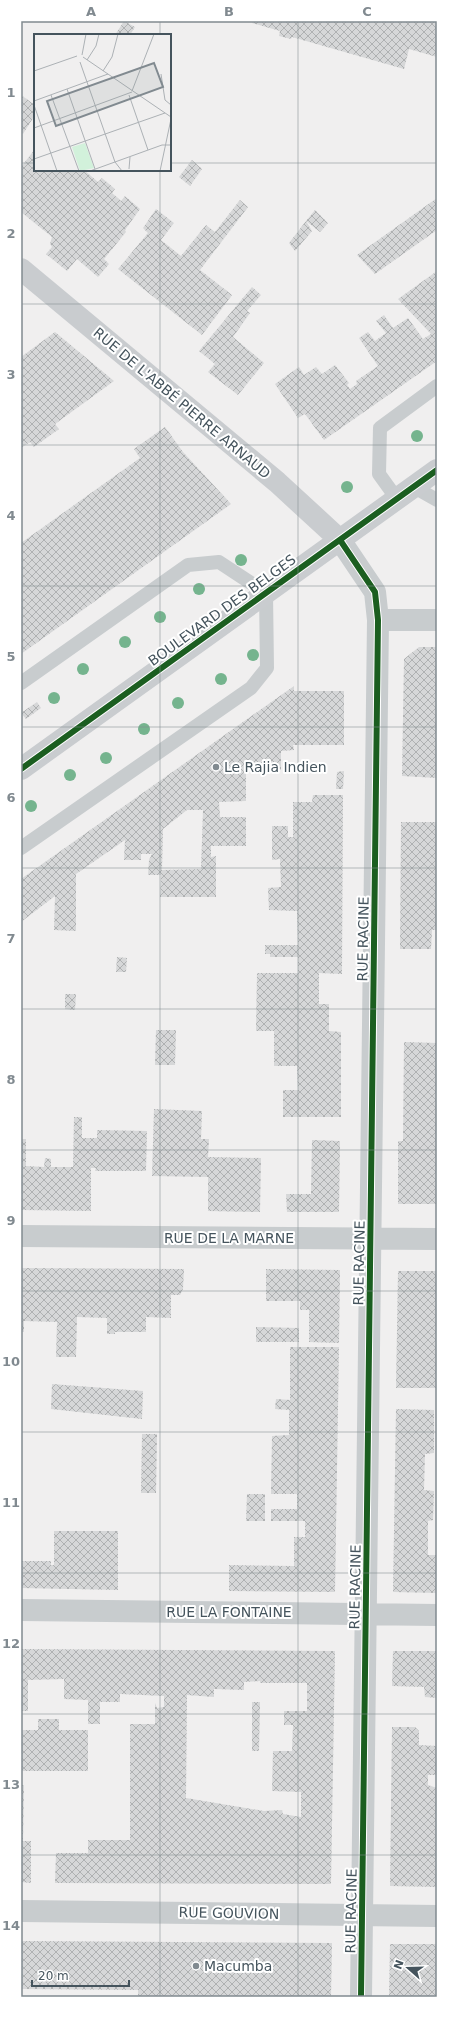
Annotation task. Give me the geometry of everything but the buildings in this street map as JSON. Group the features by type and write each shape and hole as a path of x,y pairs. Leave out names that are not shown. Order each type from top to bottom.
{"main road":[{"name":"RUE DE L'ABBÉ PIERRE ARNAUD","path":"21,269 277,482 340,540"},
{"name":"BOULEVARD DES BELGES","path":"21,769 437,470"}],"street":[{"name":"RUE RACINE","path":"340,540 375,592 378,620 361,1997"},
{"path":"378,620 437,620"},
{"name":"RUE DE LA MARNE","path":"21,1236 437,1239"},
{"name":"RUE LA FONTAINE","path":"21,1610 437,1615"},
{"name":"RUE GOUVION","path":"21,1911 437,1916"}],"lane":[{"path":"437,386 380,428 379,474 405,493 437,500"},
{"path":"21,683 188,565 219,562 266,593 267,668 251,688 21,848"}],"cycle path":[{"path":"21,769 437,470"},
{"path":"340,540 375,592 378,620 361,1997"}],"place":[{"name":"Le Rajia Indien","path":"216,767"},
{"name":"Macumba","path":"196,1966"}]}
